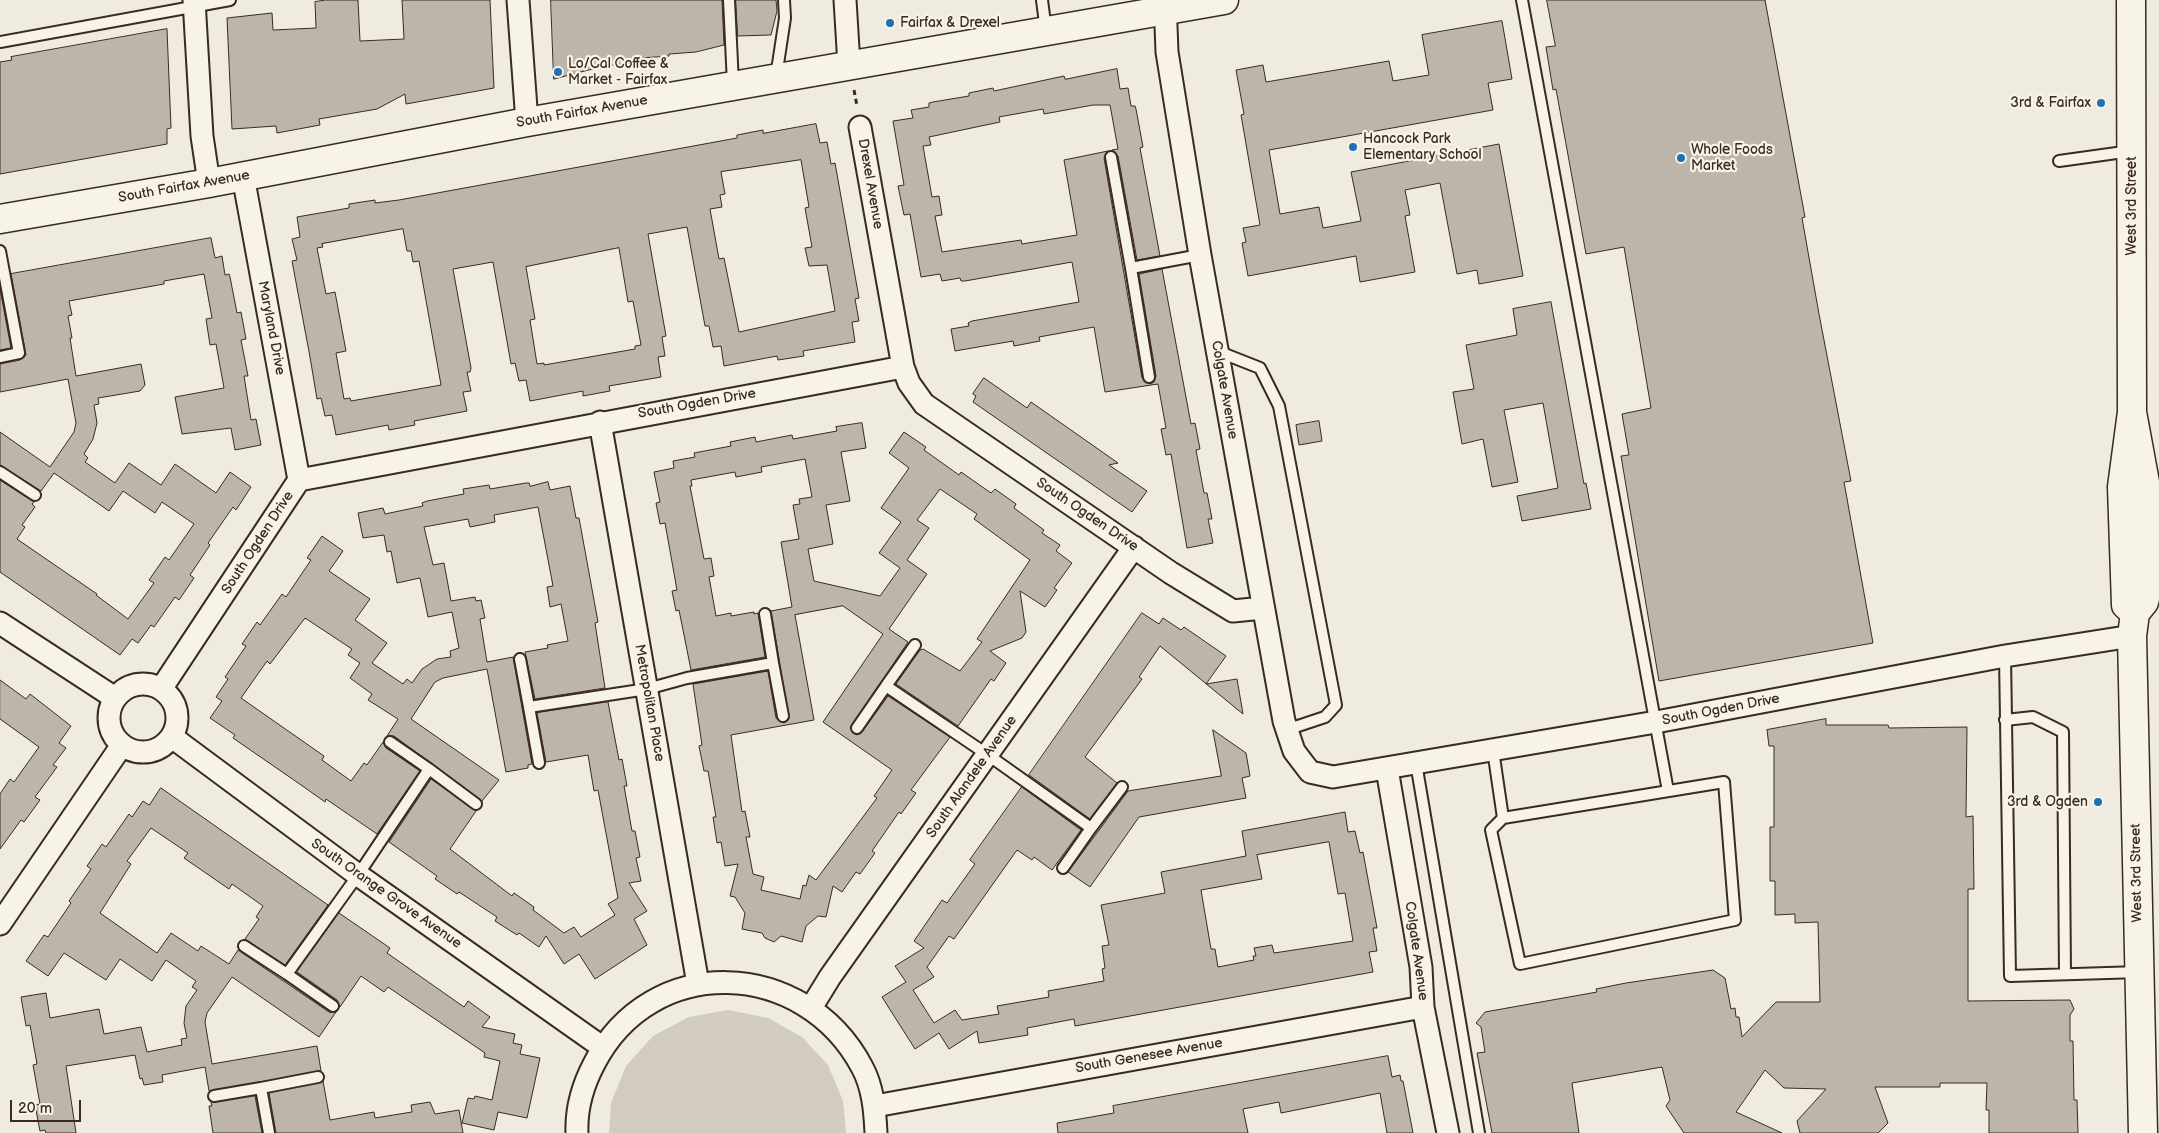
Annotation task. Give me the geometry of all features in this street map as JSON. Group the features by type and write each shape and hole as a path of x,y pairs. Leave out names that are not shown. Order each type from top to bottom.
{"main road":[{"name":"South Fairfax Avenue","path":"0,219 243,176 527,122 1046,31 1164,5 1224,0"},
{"name":"West 3rd Street","path":"2131,0 2132,412 2122,486 2126,605 2133,625 2143,1133"},
{"name":"West 3rd Street","path":"2132,412 2152,488 2146,594 2133,625"}],"street":[{"path":"518,0 527,122"},
{"path":"845,0 849,65"},
{"path":"194,3 202,136 209,182"},
{"name":"Colgate Avenue","path":"1164,5 1167,52 1200,255 1286,730 1294,751 1310,772"},
{"name":"Drexel Avenue","path":"860,126 903,366"},
{"name":"Maryland Drive","path":"243,176 299,480"},
{"name":"South Ogden Drive","path":"161,689 299,480 903,366 909,383 924,404 1171,573 1233,611 1263,608"},
{"name":"Metropolitan Place","path":"600,422 698,984"},
{"name":"South Alandele Avenue","path":"811,1008 830,976 1134,547"},
{"path":"0,623 115,698"},
{"name":"South Ogden Drive","path":"1310,772 1332,777 1656,722 2005,656 2133,625"},
{"path":"145,684 161,689 172,699 176,708 178,718 172,737 156,751 146,753 135,752 122,745 111,731 108,720 110,708 115,698 123,690 134,685 145,684"},
{"name":"South Orange Grove Avenue","path":"172,737 358,875 602,1047"},
{"path":"0,924 122,745"},
{"name":"Colgate Avenue","path":"1387,769 1421,967 1423,1006 1448,1133"},
{"path":"577,1133 576,1120 585,1082 602,1047 628,1018 661,997 698,984 738,982 776,990 811,1008 841,1035 863,1068 875,1106 876,1133"},
{"name":"South Genesee Avenue","path":"875,1106 1423,1006"}],"lane":[{"path":"0,42 194,3 230,0"},
{"path":"729,0 733,86"},
{"path":"776,78 785,18 784,0"},
{"path":"1042,0 1046,31"},
{"path":"1522,0 1668,791"},
{"path":"2059,161 2132,150"},
{"path":"1111,156 1149,376"},
{"path":"0,251 19,353 0,357"},
{"path":"1131,268 1200,255"},
{"path":"1217,351 1260,368 1279,406 1336,705 1325,717 1286,730"},
{"path":"0,472 35,495"},
{"path":"765,614 783,716"},
{"path":"857,728 915,645"},
{"path":"2005,656 2010,976 2140,972"},
{"path":"520,659 539,763"},
{"path":"529,707 647,688 687,678 774,663"},
{"path":"886,686 1091,828"},
{"path":"2005,720 2033,717 2063,732 2065,974"},
{"path":"390,742 476,804"},
{"path":"1493,750 1504,818"},
{"path":"1416,763 1479,1133"},
{"path":"287,974 358,875 428,769"},
{"path":"1724,782 1735,920 1520,964 1491,830 1504,818 1724,782"},
{"path":"1063,868 1122,786"},
{"path":"244,946 333,1006"},
{"path":"214,1096 318,1077"},
{"path":"261,1088 269,1133"}],"path":[{"name":"Drexel Avenue","path":"849,65 860,126"}],"shaded area":[{"path":"728,1010 768,1018 802,1037 828,1065 843,1101 846,1133 609,1133 611,1103 626,1066 653,1036 689,1017"}],"building":[{"path":"358,0 360,41 404,39 402,0 490,0 494,88 406,104 405,94 377,109 319,119 320,125 277,133 276,126 232,129 227,18 272,13 273,30 316,28 315,2"},
{"path":"551,0 722,0 724,45 696,52 642,58 643,61 600,67 554,79"},
{"path":"736,0 776,0 777,11 771,35 738,36"},
{"path":"1547,0 1765,0 1805,217 1802,218 1819,314 1851,481 1844,482 1873,643 1659,681 1621,456 1629,455 1622,414 1651,408 1624,247 1586,254 1556,89 1553,90 1546,47 1555,46"},
{"path":"1502,21 1512,79 1488,83 1493,110 1269,150 1280,214 1319,207 1323,228 1361,221 1351,172 1499,144 1523,276 1479,284 1477,270 1457,274 1440,183 1405,190 1410,215 1405,216 1415,272 1360,282 1356,256 1248,276 1242,243 1246,242 1243,228 1260,225 1241,115 1244,114 1236,70 1263,65 1266,82 1389,61 1393,81 1429,75 1422,35"},
{"path":"167,29 171,128 167,129 167,144 0,174 0,62 12,60 11,57"},
{"path":"1117,69 1120,89 1128,88 1131,106 1135,106 1136,109 1143,147 1140,148 1160,256 1137,260 1118,156 1112,150 1118,149 1110,105 1093,105 1044,114 1043,109 999,117 1000,122 929,137 931,145 923,146 932,197 939,196 942,215 935,216 942,252 1021,240 1022,244 1077,235 1064,160 1108,151 1104,158 1142,378 1150,384 1154,382 1156,376 1139,274 1162,269 1191,424 1195,423 1200,449 1196,450 1204,493 1207,493 1212,519 1208,519 1213,543 1187,548 1171,454 1166,455 1161,429 1166,428 1158,384 1105,392 1094,327 1039,337 1040,341 1014,346 1013,341 955,351 951,329 969,326 968,323 972,321 1079,302 1072,262 965,281 961,281 960,278 942,281 940,274 921,277 910,214 904,215 898,186 904,185 893,121 913,118 911,110 929,107 929,103 969,96 969,93 993,88 994,91 1064,76 1065,79"},
{"path":"816,124 820,143 827,142 831,164 835,163 859,298 855,299 859,321 852,322 855,342 803,351 804,356 778,360 777,356 724,366 721,346 713,347 709,326 705,326 687,227 648,234 666,336 662,337 665,356 658,357 661,377 609,386 610,391 583,396 583,391 530,401 526,380 519,381 515,363 511,364 493,262 453,269 471,368 470,372 467,372 471,391 463,392 467,411 414,421 415,425 389,430 388,425 336,435 332,415 325,416 321,398 317,399 292,261 297,260 292,239 300,237 297,217 349,208 349,204 375,200 375,203 399,200 737,138 737,135 763,130 763,133","holes":["801,160 809,207 805,208 812,247 805,248 809,266 827,265 835,311 739,332 724,258 719,259 710,209 722,207 720,195 725,194 721,172","403,229 407,251 411,251 413,262 419,261 441,385 351,401 350,398 344,399 336,353 346,351 335,292 326,294 317,248 323,247 322,244","619,248 628,302 633,301 641,345 635,346 635,349 544,365 544,363 537,364 530,320 535,319 526,267"]},
{"path":"211,238 215,258 222,256 225,275 229,274 237,313 241,312 246,339 241,340 248,376 244,376 251,420 256,419 261,445 235,450 231,428 182,434 175,397 224,388 216,344 210,345 206,319 212,318 204,274 164,281 164,284 69,301 72,315 68,316 72,338 70,338 76,376 141,364 145,385 140,391 98,398 99,404 94,405 97,423 93,439 84,454 88,458 85,462 115,483 129,463 161,485 175,464 216,493 230,472 251,487 236,510 233,507 208,543 210,545 190,575 194,578 179,600 175,597 154,627 151,625 138,643 132,639 120,655 0,572 0,480 34,502 32,504 35,507 22,525 25,527 17,539 97,594 128,619 154,583 149,580 165,557 169,560 194,524 162,502 155,513 123,491 109,511 54,473 41,491 0,465 0,432 50,467 74,432 76,423 68,379 0,392 0,364 20,360 26,355 11,274"},
{"path":"0,289 11,348 0,350"},
{"path":"1551,302 1584,484 1586,483 1591,509 1522,521 1517,496 1558,488 1543,403 1504,410 1518,482 1492,487 1483,439 1462,444 1453,392 1474,389 1466,345 1517,335 1513,309"},
{"path":"984,378 1027,408 1031,402 1118,463 1109,465 1147,491 1132,512 973,402 976,396 973,394"},
{"path":"1319,421 1322,441 1299,445 1296,425"},
{"path":"862,423 866,448 841,452 850,501 826,505 833,544 808,549 814,581 880,596 900,568 879,553 901,522 881,508 909,468 889,453 904,432 926,447 924,450 959,475 961,472 991,493 995,489 1016,504 1014,508 1044,530 1042,533 1060,545 1056,551 1072,563 1054,588 1057,590 1045,607 1020,591 1026,632 1022,638 990,651 1006,663 994,681 991,679 958,726 896,684 920,650 923,649 960,671 982,642 977,639 1030,560 974,519 977,514 940,489 917,520 929,528 907,560 927,574 889,629 908,642 850,728 856,735 862,732 888,696 950,737 911,790 916,793 901,814 899,812 872,851 875,853 860,874 856,872 842,892 833,886 826,917 818,916 806,926 802,942 781,936 774,942 765,938 762,933 742,929 745,913 735,897 730,896 738,864 725,866 721,842 717,843 713,817 716,817 708,771 704,771 699,746 702,745 693,684 768,671 776,718 784,723 789,719 771,611 792,607 781,542 799,539 793,505 800,504 799,499 812,497 805,459 761,467 762,472 736,477 735,472 691,480 692,486 690,486 704,559 711,558 714,576 709,577 716,616 731,613 731,616 758,613 765,657 691,670 679,610 676,611 672,591 677,590 665,523 660,524 656,503 660,502 654,472 674,468 673,461 695,457 694,453 731,446 730,442 755,437 756,442 792,435 793,439 837,431 836,427","holes":["843,606 883,634 823,722 892,770 874,796 877,798 816,880 809,875 806,886 803,885 800,899 761,890 764,877 753,874 746,837 750,837 745,811 742,812 731,735 814,720 795,615"]},
{"path":"548,482 550,490 570,486 576,518 579,518 598,622 595,623 605,688 535,699 525,652 548,648 547,645 568,641 561,604 550,607 547,587 553,586 538,507 494,515 495,522 470,527 468,519 424,527 433,565 444,563 451,601 475,597 476,601 481,600 485,618 480,619 487,662 513,657 532,764 528,765 528,768 506,772 487,669 443,678 435,682 411,719 499,780 482,801 394,736 387,736 398,719 368,700 372,694 350,678 360,663 348,655 352,649 305,618 270,664 267,661 241,698 324,756 322,760 351,781 364,763 367,765 383,742 386,748 420,771 377,834 326,799 325,802 233,738 235,735 210,718 222,701 216,697 228,679 225,677 246,646 242,644 257,622 260,625 282,594 286,597 311,560 307,558 322,536 343,551 329,571 370,599 355,620 387,643 372,663 403,684 407,679 412,683 422,669 437,659 451,657 450,651 459,648 452,612 428,617 420,578 397,583 391,551 387,552 384,535 363,538 358,513 383,508 385,514 423,506 422,503 427,501 464,494 463,489 489,485 490,489 526,483 529,483 530,486"},
{"path":"1142,613 1159,624 1163,618 1181,630 1184,627 1226,656 1206,684 1160,646 1139,677 1142,679 1085,757 1117,783 1090,819 1029,775"},
{"path":"1237,679 1243,714 1206,684"},
{"path":"0,680 26,699 30,694 71,726 59,743 66,748 53,765 57,767 35,797 40,800 24,822 21,820 0,849 0,794 10,779 14,782 39,747 0,719"},
{"path":"608,702 619,760 622,759 627,786 624,786 632,831 635,831 640,857 636,858 641,881 629,883 647,911 634,919 647,945 595,979 579,954 564,964 546,936 539,947 519,933 517,935 495,921 497,917 435,879 437,876 389,842 431,779 476,811 450,849 512,896 514,893 534,907 533,910 564,933 574,927 581,937 615,915 608,904 618,898 598,790 594,791 588,755 546,762 537,713"},
{"path":"1826,719 1826,725 1888,725 1889,728 1967,727 1966,817 1973,816 1974,889 1968,889 1968,1001 2070,1000 2074,1009 2070,1015 2070,1041 2073,1041 2074,1100 2077,1100 2078,1133 1989,1133 1989,1110 1986,1110 1987,1083 1940,1083 1940,1087 1875,1087 1888,1123 1878,1133 1800,1133 1797,1121 1826,1089 1784,1088 1765,1070 1736,1112 1782,1133 1684,1133 1666,1106 1670,1100 1662,1067 1572,1083 1579,1133 1492,1133 1477,1053 1485,1052 1481,1027 1476,1023 1485,1012 1597,992 1596,989 1626,983 1713,970 1725,978 1731,1009 1735,1008 1736,1017 1739,1017 1742,1037 1776,1002 1820,1002 1818,922 1795,923 1795,914 1775,915 1775,881 1770,881 1770,827 1774,827 1774,746 1769,746 1767,730"},
{"path":"1213,730 1246,753 1250,776 1242,778 1246,798 1139,817 1090,887 1068,872 1128,791 1221,776"},
{"path":"1022,787 1081,830 1052,870 1034,857 1032,860 1017,850 954,939 949,936 927,967 934,977 913,990 934,1023 955,1010 962,1020 999,1014 997,1006 1049,997 1048,991 1104,981 1102,969 1105,968 1102,946 1109,945 1101,905 1165,893 1161,872 1246,856 1242,831 1345,812 1348,832 1355,831 1360,853 1363,852 1377,928 1373,928 1377,951 1369,952 1373,972 1075,1026 1074,1019 1027,1028 1028,1035 979,1043 977,1031 949,1049 939,1033 915,1049 882,997 906,982 895,966 924,948 914,941 942,900 947,903 975,864 970,860","holes":["1329,842 1338,894 1345,893 1353,941 1274,953 1272,945 1254,948 1256,956 1253,956 1254,960 1218,967 1215,949 1211,949 1201,890 1262,879 1257,855"]},
{"path":"161,788 328,905 285,965 245,939 259,919 256,917 263,906 232,884 229,889 184,858 188,853 151,828 127,861 131,864 100,913 157,953 171,933 198,951 201,946 229,964 238,950 329,1012 336,1012 319,1037 232,977 207,1013 205,1022 212,1064 317,1046 321,1071 209,1091 205,1067 162,1075 163,1082 144,1085 142,1078 140,1079 135,1055 66,1066 76,1133 46,1133 45,1130 40,1131 35,1105 40,1104 33,1065 37,1064 30,1025 26,1026 21,997 46,993 50,1018 99,1009 104,1034 141,1027 147,1052 182,1045 181,1039 187,1038 184,1023 186,1006 197,990 192,987 196,981 166,960 152,981 120,959 106,980 64,953 48,976 26,961 44,935 48,937 71,903 69,901 91,869 87,866 102,844 106,847 129,814 132,817 143,801 149,805"},
{"path":"339,913 390,948 387,953 464,1007 468,1001 490,1017 482,1027 515,1034 513,1043 522,1045 520,1054 540,1058 527,1118 498,1112 494,1130 462,1123 468,1098 474,1099 475,1096 492,1100 500,1061 484,1057 485,1053 388,987 384,992 361,976 340,1007 337,1000 297,972"},
{"path":"1388,1056 1392,1077 1400,1075 1401,1081 1403,1081 1413,1133 1387,1133 1380,1093 1281,1113 1279,1102 1243,1109 1248,1133 1058,1133 1057,1123 1114,1113 1113,1106"},
{"path":"323,1081 330,1120 374,1112 375,1118 412,1112 411,1105 430,1102 435,1114 459,1110 463,1133 276,1133 269,1093"},
{"path":"255,1096 262,1133 213,1133 209,1106 212,1106 211,1102"}],"place":[{"name":"Fairfax & Drexel","path":"890,23"},
{"name":"Lo/Cal Coffee & Market - Fairfax","path":"558,72"},
{"name":"3rd & Fairfax","path":"2101,103"},
{"name":"Hancock Park Elementary School","path":"1353,147"},
{"name":"Whole Foods Market","path":"1681,158"},
{"name":"3rd & Ogden","path":"2098,802"}]}
